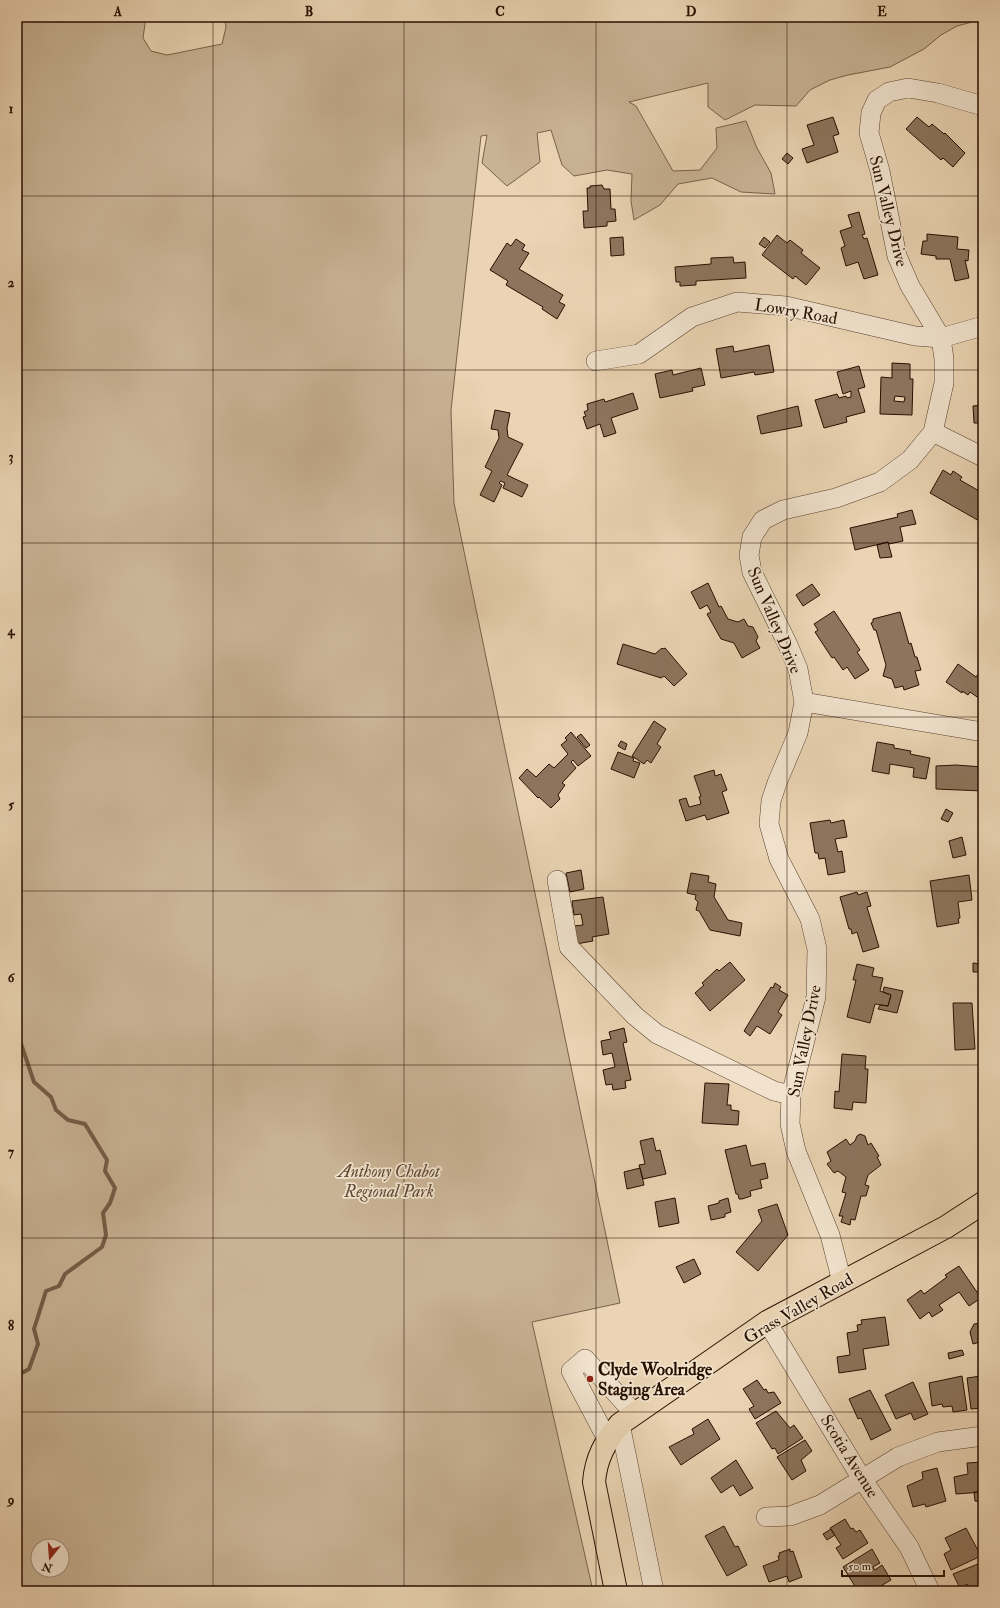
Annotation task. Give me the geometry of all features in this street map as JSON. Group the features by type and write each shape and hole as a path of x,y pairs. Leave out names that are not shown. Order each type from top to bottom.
{"main road":[{"name":"Grass Valley Road","path":"621,1425 767,1322 946,1227 983,1203"},
{"path":"616,1591 594,1482 600,1452 621,1425"}],"street":[{"name":"Sun Valley Drive","path":"842,1282 830,1236 796,1151 790,1124 791,1095 816,997 817,949 810,919 779,859 769,824 771,801 777,782 798,733 804,702 798,670 788,645 752,572 749,555 752,537 763,520 783,510 836,498 880,482 910,460 933,432 944,383 944,359 941,338 910,286 897,256 880,171 869,133 871,113 877,100 889,92 908,88 938,93 983,106"},
{"name":"Lowry Road","path":"596,361 639,354 692,317 737,302 786,306 915,336 941,338 983,326"},
{"path":"933,432 983,457"},
{"path":"804,702 983,732"},
{"path":"557,880 569,947 636,1016 657,1034 774,1091 791,1095"},
{"name":"Scotia Avenue","path":"767,1322 862,1479 909,1548 930,1591"},
{"path":"621,1425 654,1591"},
{"path":"766,1517 790,1516 820,1505 898,1457 938,1442 983,1436"}],"green space":[{"name":"Anthony Chabot Regional Park","path":"17,17 146,17 143,38 151,51 167,55 222,44 226,27 224,17 983,17 983,19 957,26 941,35 924,49 890,67 830,80 810,90 796,106 755,105 725,120 708,107 708,83 629,102 636,106 673,171 700,170 717,148 716,128 746,121 757,148 771,173 775,194 741,192 712,178 678,184 660,205 634,220 631,201 632,174 607,170 574,176 562,165 551,130 537,133 540,162 507,186 482,163 487,135 481,136 451,410 454,503 620,1303 532,1322 593,1591 17,1591"}],"building":[{"path":"833,117 839,134 833,136 838,152 807,163 802,149 814,145 807,125"},
{"path":"917,117 929,127 932,124 944,134 945,133 965,153 953,167 943,158 941,160 906,129"},
{"path":"787,153 793,158 788,164 782,159"},
{"path":"602,185 604,189 610,189 611,209 615,209 616,221 607,222 607,226 584,228 583,211 588,211 587,188 590,188 590,186"},
{"path":"859,212 865,234 862,235 864,239 867,238 878,275 864,279 858,262 846,266 841,248 845,246 840,231 852,227 848,215"},
{"path":"927,234 958,237 957,249 969,250 968,261 965,260 969,278 955,281 950,259 936,259 936,256 921,254 923,241 927,241"},
{"path":"777,235 787,243 790,240 803,250 801,253 820,268 806,285 795,276 793,279 762,255"},
{"path":"623,237 624,255 611,256 610,238"},
{"path":"764,237 770,242 765,248 759,244"},
{"path":"516,239 525,245 522,250 529,253 519,269 563,295 559,302 565,305 557,319 542,309 543,307 506,285 508,281 490,270 507,243 511,246"},
{"path":"733,257 734,263 745,262 746,278 696,281 696,285 680,286 680,282 676,282 675,267 711,264 711,258"},
{"path":"983,269 983,285 980,270"},
{"path":"769,345 774,372 755,375 754,372 721,378 716,349 733,346 734,352"},
{"path":"892,363 910,364 910,379 913,379 912,415 880,414 881,377 892,378","holes":["895,396 905,397 904,402 894,401"]},
{"path":"859,366 865,387 858,389 865,412 846,417 847,422 824,428 815,400 837,394 839,398 846,396 847,398 851,397 851,391 843,394 837,372"},
{"path":"701,368 705,385 692,388 693,391 660,398 655,374 672,370 673,375"},
{"path":"633,393 638,409 611,418 616,433 604,437 600,424 587,429 583,417 586,416 584,412 588,410 587,404 604,399 605,402"},
{"path":"983,405 983,423 974,423 973,406"},
{"path":"798,406 802,426 761,434 757,416"},
{"path":"495,410 510,413 507,428 508,437 523,444 507,475 528,485 522,497 503,488 505,483 501,481 499,483 502,485 494,502 480,495 492,471 485,467 499,438 498,430 491,429"},
{"path":"943,470 951,475 953,471 962,477 960,480 981,492 983,490 983,518 981,522 930,493"},
{"path":"912,510 916,524 900,527 903,541 889,544 888,542 855,550 850,528 898,517 897,514"},
{"path":"888,542 892,557 880,558 877,545"},
{"path":"708,583 719,607 721,606 728,619 738,622 744,619 748,626 753,627 758,637 756,641 760,648 742,658 734,643 721,639 707,614 711,612 707,605 700,609 691,592"},
{"path":"812,584 820,595 803,606 796,595"},
{"path":"834,611 860,650 857,652 869,670 855,679 847,667 843,670 834,657 832,658 815,632 818,630 814,624"},
{"path":"900,612 909,644 911,643 921,670 915,671 919,685 904,690 903,686 895,688 892,679 883,676 886,665 876,630 874,630 871,623 873,622 873,619"},
{"path":"623,644 655,654 662,648 665,648 687,674 674,686 664,676 661,678 617,664"},
{"path":"958,664 976,677 979,673 983,676 983,701 970,692 968,695 962,691 962,693 946,682"},
{"path":"654,721 666,729 657,744 661,747 651,763 647,760 644,764 632,756"},
{"path":"571,732 591,756 578,766 573,760 571,762 576,768 562,783 565,785 558,795 560,799 551,808 539,797 538,798 519,778 527,769 536,777 549,764 554,768 568,754 561,745 567,740 565,738"},
{"path":"581,734 590,745 586,748 577,737"},
{"path":"621,741 627,744 625,750 618,746"},
{"path":"877,742 894,745 894,748 911,751 910,754 930,758 926,779 913,777 914,768 890,764 889,774 872,771"},
{"path":"618,752 634,758 633,761 640,763 634,778 611,769"},
{"path":"956,765 983,767 983,791 936,789 936,766"},
{"path":"714,770 715,776 721,774 727,790 722,792 729,813 707,820 705,815 686,821 679,800 686,798 689,807 701,804 699,797 701,796 694,776"},
{"path":"946,809 953,813 948,822 941,819"},
{"path":"830,820 831,823 844,820 847,837 835,839 838,852 842,851 845,872 828,875 825,858 819,859 818,853 815,853 810,823"},
{"path":"962,837 966,855 953,858 949,841"},
{"path":"581,870 584,889 570,892 566,873"},
{"path":"691,873 709,876 708,882 716,884 714,897 728,920 742,923 740,936 710,930 699,911 696,910 698,902 695,899 696,895 687,893"},
{"path":"969,875 972,900 958,902 960,918 958,919 959,923 937,927 930,881"},
{"path":"857,892 858,895 867,892 871,906 867,907 879,947 863,952 857,932 852,934 851,929 849,929 840,897"},
{"path":"603,897 609,934 592,937 593,941 576,944 573,926 583,925 581,914 574,915 572,901"},
{"path":"730,962 745,980 710,1011 695,993 704,985 702,983 717,969 719,971"},
{"path":"973,963 981,964 980,972 973,972"},
{"path":"857,964 874,968 872,976 883,978 880,991 891,995 888,1006 875,1004 870,1023 847,1017 856,980 853,980"},
{"path":"775,983 781,987 779,990 788,995 778,1012 782,1015 770,1034 757,1026 750,1036 744,1031"},
{"path":"884,987 903,991 897,1013 878,1009 880,1005 888,1006 891,995 883,992"},
{"path":"953,1003 972,1003 975,1049 955,1050"},
{"path":"624,1028 627,1042 623,1043 631,1080 625,1081 626,1088 613,1090 612,1084 606,1085 603,1070 615,1067 612,1053 603,1055 601,1041 611,1039 609,1032"},
{"path":"842,1054 866,1056 865,1069 868,1069 866,1103 853,1102 852,1110 834,1108 835,1091 839,1092"},
{"path":"705,1083 729,1084 727,1105 731,1105 731,1110 739,1111 738,1125 702,1123"},
{"path":"860,1134 865,1136 868,1145 871,1143 879,1156 877,1157 881,1165 868,1175 865,1185 869,1186 866,1196 861,1196 855,1220 851,1219 850,1225 841,1222 843,1216 839,1216 846,1193 842,1192 846,1177 838,1171 834,1173 827,1164 831,1161 827,1152 846,1139 850,1145"},
{"path":"653,1138 656,1151 660,1150 666,1174 643,1179 639,1165 645,1164 640,1141"},
{"path":"746,1145 751,1166 765,1163 768,1178 760,1180 762,1188 750,1191 751,1196 739,1199 738,1194 736,1194 725,1150"},
{"path":"640,1168 644,1185 627,1189 624,1172"},
{"path":"675,1198 679,1223 659,1227 655,1202"},
{"path":"728,1198 731,1212 725,1214 725,1217 711,1220 708,1206 719,1203 719,1201"},
{"path":"777,1204 788,1235 758,1271 736,1252 762,1221 758,1210"},
{"path":"694,1259 701,1274 684,1283 676,1267"},
{"path":"959,1266 981,1298 969,1306 959,1292 939,1305 943,1310 932,1317 929,1312 920,1319 907,1300 921,1290 924,1294 947,1277 945,1275"},
{"path":"885,1317 889,1345 863,1349 866,1369 839,1373 837,1357 850,1355 847,1333 858,1331 857,1325 862,1324 861,1320"},
{"path":"981,1323 983,1341 973,1344 970,1332 974,1324"},
{"path":"962,1350 964,1355 949,1359 948,1353"},
{"path":"962,1376 967,1410 953,1412 952,1406 943,1407 942,1404 932,1406 929,1383"},
{"path":"981,1376 981,1382 983,1381 983,1408 971,1409 967,1378"},
{"path":"757,1380 768,1393 774,1392 781,1403 755,1419 749,1409 754,1406 743,1389"},
{"path":"913,1382 928,1414 914,1420 911,1413 896,1419 885,1395"},
{"path":"870,1390 891,1430 871,1440 861,1418 858,1419 849,1399"},
{"path":"776,1411 790,1428 794,1425 803,1438 778,1454 775,1448 772,1449 756,1423"},
{"path":"708,1419 720,1439 681,1465 669,1447 694,1434 692,1429"},
{"path":"805,1440 812,1451 801,1460 806,1471 792,1480 777,1457"},
{"path":"736,1460 753,1488 740,1496 733,1485 721,1493 711,1478"},
{"path":"983,1462 983,1492 956,1494 954,1477 968,1474 967,1463"},
{"path":"937,1468 946,1501 926,1507 925,1504 913,1507 907,1486 923,1479 922,1472"},
{"path":"974,1492 983,1492 981,1502 975,1501"},
{"path":"845,1519 851,1529 853,1528 856,1532 860,1530 868,1543 843,1559 836,1548 841,1545 830,1528"},
{"path":"724,1526 735,1547 738,1546 747,1565 727,1576 705,1536"},
{"path":"966,1528 981,1556 951,1570 944,1554 951,1550 945,1538"},
{"path":"831,1529 835,1535 827,1540 823,1534"},
{"path":"790,1549 790,1552 793,1551 802,1577 789,1582 787,1576 769,1582 763,1566 779,1560 779,1553"},
{"path":"872,1549 880,1563 873,1567 875,1570 882,1565 891,1580 872,1591 868,1587 863,1591 858,1591 843,1567"},
{"path":"983,1562 983,1591 970,1591 967,1584 960,1588 953,1574"}],"waterway":[{"path":"17,1032 34,1082 51,1097 56,1110 68,1120 85,1124 107,1160 105,1171 115,1188 110,1203 103,1213 106,1235 102,1247 65,1274 59,1286 46,1291 34,1329 38,1344 29,1369 17,1374"}],"place":[{"name":"Clyde Woolridge Staging Area","path":"590,1379"}]}
